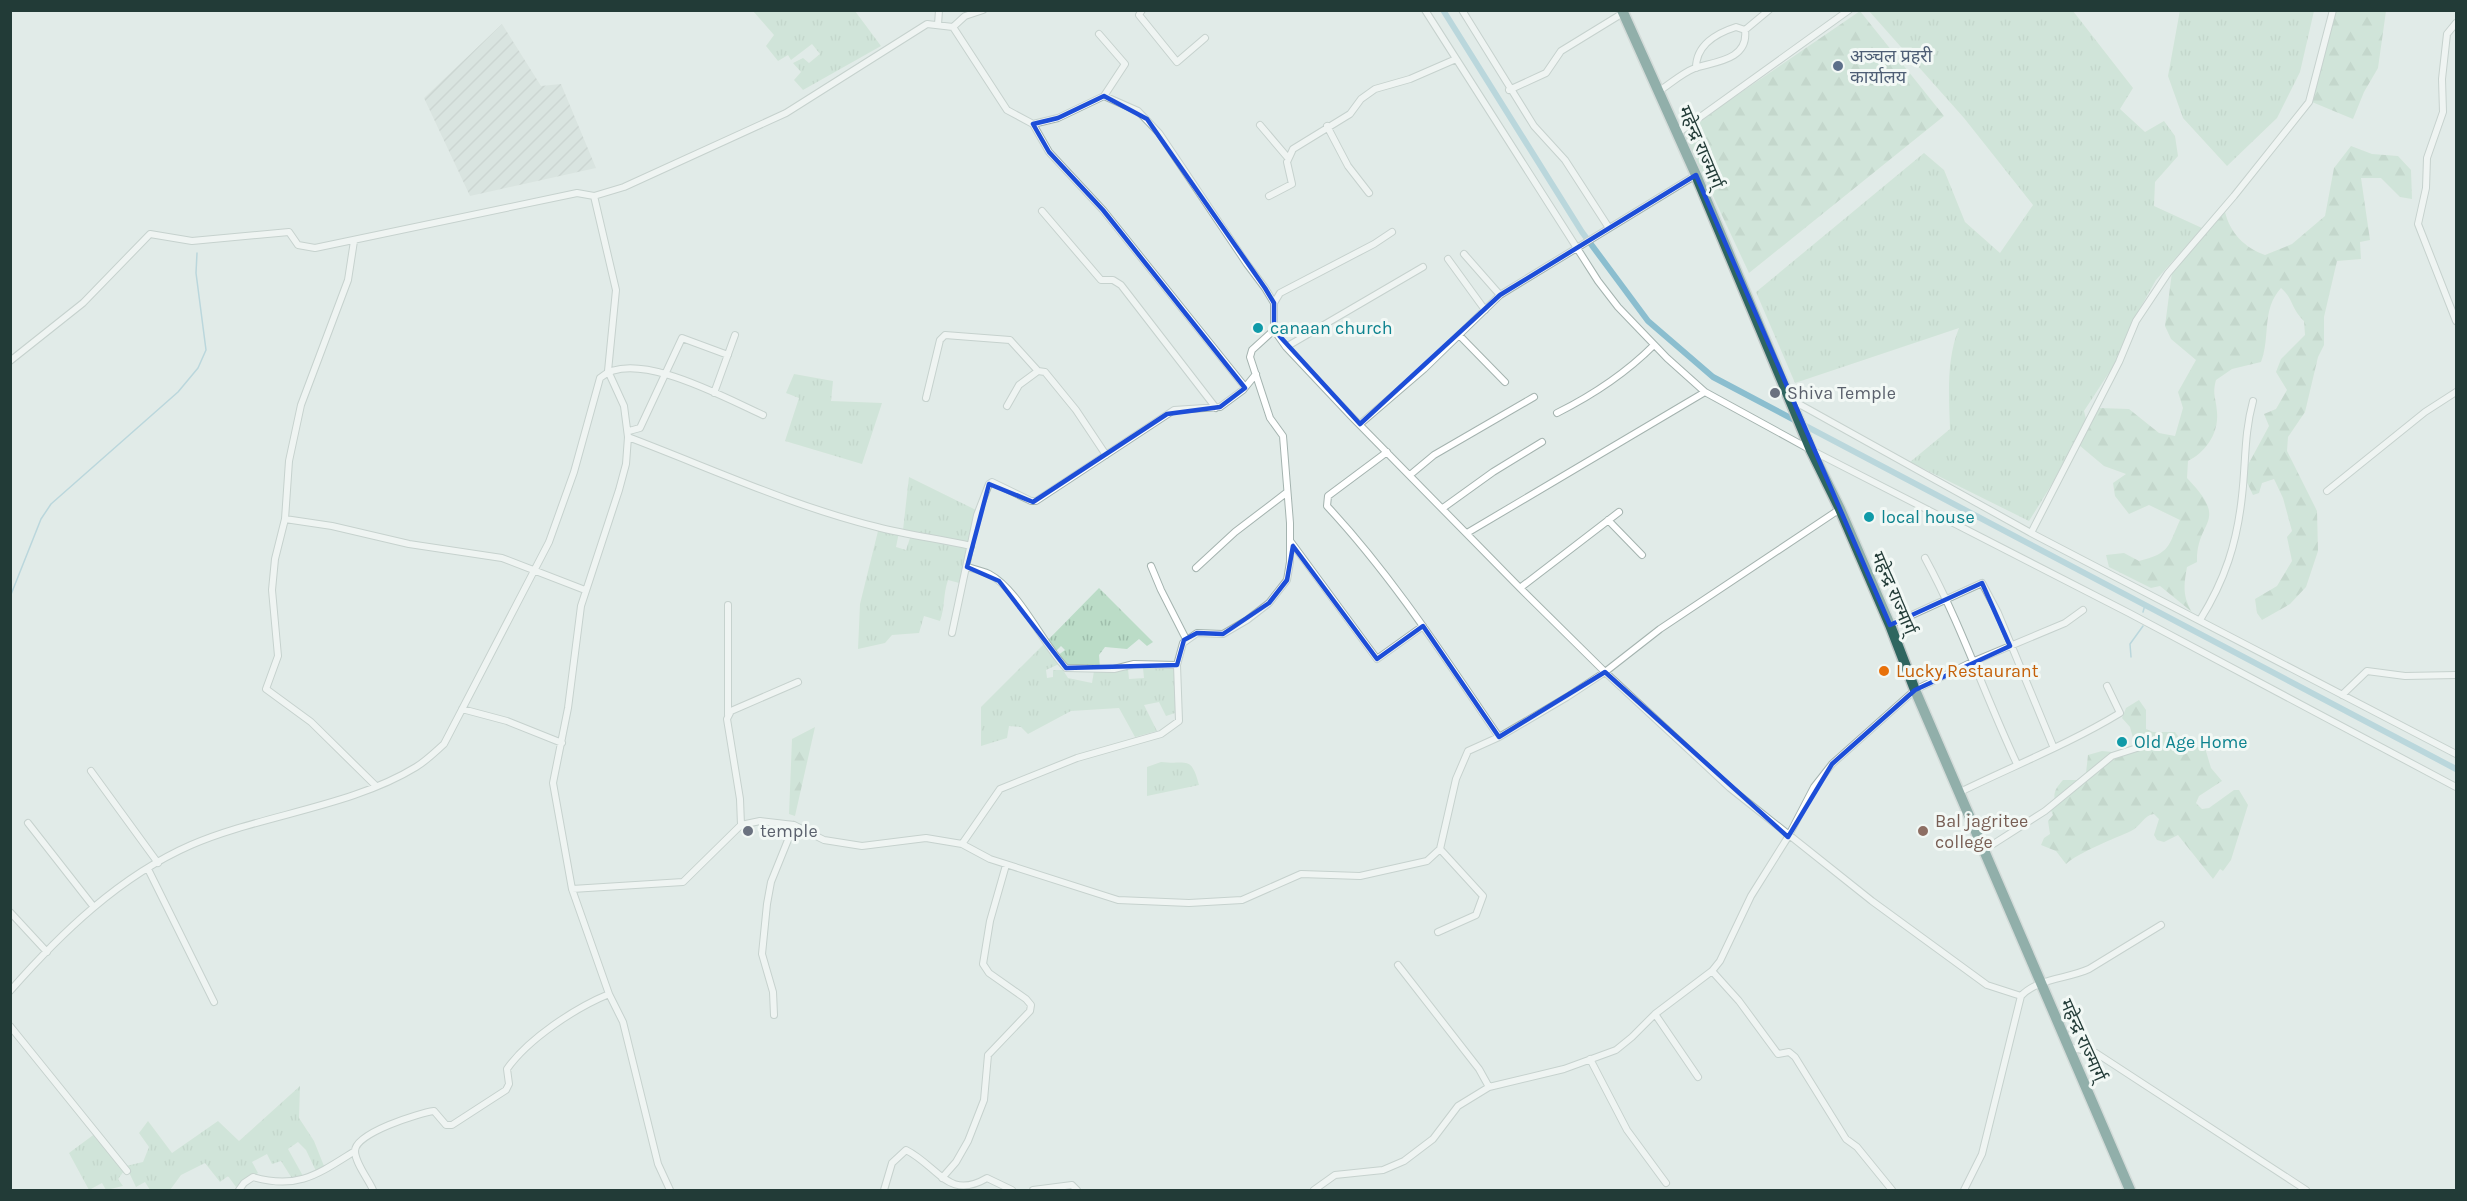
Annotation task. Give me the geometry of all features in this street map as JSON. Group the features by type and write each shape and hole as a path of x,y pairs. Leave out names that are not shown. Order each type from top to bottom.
{"highway":[{"name":"महेन्द्र राज्मार्ग्","path":"1622,12 1678,133 1809,445 1840,509 1890,624 1915,690 2130,1191"}],"street":[{"path":"938,25 939,10"},
{"path":"953,27 964,16 983,10"},
{"path":"1142,10 1139,15 1177,62 1205,38"},
{"path":"1425,10 1530,176 1581,244 1618,307 1654,345 1705,392 2457,787"},
{"path":"1462,10 1534,126 1565,160 1609,228"},
{"path":"1745,30 1769,10"},
{"path":"1678,133 1849,10"},
{"path":"2031,533 2119,362 2136,321 2168,273 2234,196 2309,102 2333,10"},
{"path":"1510,90 1546,73 1561,51 1622,12"},
{"path":"2457,23 2447,34 2442,79 2443,112 2427,158 2426,188 2418,224 2457,321"},
{"path":"10,361 83,303 150,234 192,241 289,232 298,245 315,248 577,193 594,196 624,187 786,113 927,24 953,27 1007,110 1032,123 1049,152 1104,210 1245,387"},
{"path":"1696,68 1696,59 1710,39 1737,27 1745,30"},
{"path":"1659,91 1696,68 1724,61 1736,52 1746,37 1745,30"},
{"path":"1032,123 1058,118 1104,96 1125,64 1099,34"},
{"path":"1288,158 1293,149 1350,114 1361,99 1376,89 1410,79 1456,59"},
{"path":"1104,96 1138,111 1160,133 1274,303"},
{"path":"1260,125 1288,158 1292,184 1269,196"},
{"path":"1328,126 1348,166 1369,193"},
{"path":"1360,424 1500,296 1696,175"},
{"path":"594,196 616,290 608,371 624,406 628,434 621,481 581,606 562,743 553,783 572,889 609,994 630,1043 658,1164 670,1191"},
{"path":"1042,211 1101,280 1113,280 1121,285 1216,408"},
{"path":"1392,232 1374,244 1299,281 1280,293 1274,303 1274,330 1286,347 1520,588 1605,672 1730,788 1788,837 1987,985 2021,996"},
{"path":"354,241 345,289 301,405 289,461 285,519 275,559 272,590 278,656 266,688 311,722 376,786"},
{"path":"1464,254 1500,296"},
{"path":"1448,259 1485,310"},
{"path":"1286,347 1423,267"},
{"path":"962,844 1000,789 1056,766 1161,734 1179,721 1177,665 1186,639 1197,633 1223,634 1269,603 1287,580 1290,542 1282,436 1270,418 1250,353 1274,330"},
{"path":"714,393 735,335"},
{"path":"926,398 940,340 945,335 1010,340 1038,371 1045,372 1076,410 1106,455"},
{"path":"1459,335 1505,382"},
{"path":"628,434 640,428 682,338 728,355"},
{"path":"1557,413 1579,402 1643,357 1654,345"},
{"path":"10,991 93,906 158,863 191,845 376,786 416,767 444,744 537,569 570,483 600,378 608,371 638,369 667,373 763,415"},
{"path":"1007,406 1019,386 1038,371"},
{"path":"952,633 977,515 989,484 992,482 1031,501 1036,501 1174,410 1216,408 1228,403 1256,374"},
{"path":"1467,533 1705,392"},
{"path":"2327,491 2425,412 2457,392"},
{"path":"1410,475 1434,455 1534,397"},
{"path":"2200,620 2220,589 2231,558 2242,496 2246,429 2253,401"},
{"path":"1791,402 2031,533 2457,754"},
{"path":"628,434 688,462 838,516 879,528 971,546"},
{"path":"1443,508 1493,472 1542,442"},
{"path":"1387,452 1328,496 1328,506 1364,546 1423,626 1499,737"},
{"path":"1196,568 1235,532 1286,493"},
{"path":"572,889 683,882 741,825 760,821 794,825 824,840 862,846 926,838 962,844 1006,865 1118,900 1189,903 1242,900 1300,874 1341,877 1380,872 1427,861 1440,849 1456,779 1468,751 1499,737 1605,672 1660,629 1840,509"},
{"path":"1520,588 1619,512"},
{"path":"285,519 332,526 409,544 478,552 537,569 585,590"},
{"path":"1608,520 1642,555"},
{"path":"1290,542 1377,659 1423,626"},
{"path":"1925,558 1947,599 2017,764"},
{"path":"1151,566 1186,639"},
{"path":"967,567 990,574 999,581 1022,607 1066,668 1114,669 1134,664 1177,665"},
{"path":"1890,624 1983,584 1998,613 2053,746"},
{"path":"729,605 728,716 726,718 740,798 741,825"},
{"path":"1314,1191 1335,1175 1383,1170 1404,1161 1433,1139 1458,1106 1489,1087 1564,1069 1616,1050 1655,1014 1712,971 1720,961 1751,896 1788,837 1814,787 1832,764 1915,690 1972,662 2065,623 2083,610"},
{"path":"2342,695 2367,672 2405,676 2457,675"},
{"path":"728,716 731,711 798,682"},
{"path":"1960,792 2053,746 2086,734 2120,713 2107,686"},
{"path":"462,709 507,721 562,743"},
{"path":"1984,850 2045,811 2112,756 2137,748"},
{"path":"90,771 158,863"},
{"path":"28,823 93,906"},
{"path":"774,1015 773,992 762,954 767,904 771,882 794,825"},
{"path":"1438,932 1476,915 1483,896 1440,849"},
{"path":"942,1178 956,1162 968,1141 984,1100 988,1055 1030,1011 1031,1005 1026,999 988,973 982,964 990,921 1006,865"},
{"path":"148,869 214,1002"},
{"path":"10,912 47,952"},
{"path":"1964,1191 1982,1154 2021,996 2030,986 2089,969 2162,925"},
{"path":"1398,965 1479,1069 1489,1087"},
{"path":"1712,971 1739,1001 1778,1054 1789,1052 1795,1057 1846,1139 1857,1147 1892,1191"},
{"path":"239,1191 244,1182 253,1177 269,1181 296,1182 324,1170 355,1151 357,1145 374,1132 399,1121 434,1111 446,1125 452,1125 500,1095 509,1084 507,1069 515,1058 567,1016 609,994"},
{"path":"1655,1014 1698,1077"},
{"path":"10,1026 127,1171"},
{"path":"2068,1047 2096,1053 2306,1191"},
{"path":"1590,1059 1628,1130 1666,1184"},
{"path":"884,1191 892,1163 906,1150 942,1178 959,1187 972,1186 987,1178 1012,1191"},
{"path":"355,1151 374,1191"},
{"path":"1033,1191 1060,1185 1072,1185 1077,1191"}],"highlighted area":[{"path":"1104,96 1147,119 1265,288 1274,303 1274,330 1360,424 1500,295 1696,175 1890,625 1982,583 2010,646 1915,690 1832,764 1788,837 1605,672 1499,737 1423,626 1377,659 1293,546 1287,580 1269,603 1223,634 1197,633 1184,640 1177,665 1066,668 999,581 967,567 989,484 1033,502 1167,414 1220,407 1245,388 1103,210 1049,152 1033,124 1058,118"}],"shaded area":[{"path":"502,24 541,86 561,84 596,168 470,196 424,98"}],"green space":[{"path":"2180,10 2314,11 2300,72 2277,118 2227,166 2183,118 2168,76"},
{"path":"753,11 855,11 881,46 803,90 794,80 801,72 793,63 803,58 809,63 820,54 812,44 791,60 788,55 778,61 766,46 774,35"},
{"path":"1860,11 1944,116 1749,273 1683,132"},
{"path":"1869,11 2073,11 2133,88 2120,109 2145,132 2164,121 2175,136 2178,156 2155,182 2154,206 2202,228 2156,280 2134,319 2116,362 2084,411 2086,419 2052,484 2029,521 1910,462 1950,429 1950,365 1959,328 1795,383 1756,292 1924,153 1944,170 1965,222 2000,253 2033,205 1964,118"},
{"path":"2336,11 2386,11 2378,68 2364,92 2353,119 2312,102"},
{"path":"2351,146 2372,154 2398,156 2411,170 2412,199 2400,197 2381,178 2361,178 2370,240 2360,242 2361,259 2337,261 2324,317 2324,345 2318,357 2305,412 2288,437 2287,451 2317,511 2318,551 2306,587 2290,604 2262,620 2257,613 2255,599 2277,586 2292,561 2287,537 2292,531 2283,498 2274,479 2262,483 2259,493 2253,495 2243,474 2269,426 2264,414 2276,409 2287,390 2276,372 2281,359 2305,335 2304,321 2281,288 2271,305 2261,362 2232,369 2216,380 2214,393 2217,407 2216,427 2206,447 2188,461 2187,478 2207,504 2209,513 2198,548 2197,562 2187,567 2185,590 2192,612 2160,586 2151,588 2109,567 2106,555 2124,553 2139,561 2157,555 2167,547 2180,520 2149,505 2129,514 2115,496 2113,483 2126,474 2104,466 2079,445 2099,408 2129,409 2159,433 2175,436 2183,408 2178,392 2196,360 2171,339 2165,326 2172,272 2225,212 2227,220 2239,239 2258,252 2265,255 2292,244 2325,216 2334,168"},
{"path":"794,374 833,381 831,401 882,403 862,464 785,441 799,398 786,393"},
{"path":"909,477 976,510 970,545 903,530"},
{"path":"878,531 899,532 896,547 906,550 911,535 970,546 963,584 948,580 940,621 924,616 919,633 892,635 885,643 858,649 860,604"},
{"path":"1099,588 1153,642 1147,646 1139,639 1127,649 1105,647 1099,655 1100,668 1065,665 1057,656 1065,650 1061,646 1054,653 1047,641"},
{"path":"1044,644 1059,664 1046,670 1047,678 1053,677 1053,670 1063,670 1068,678 1092,683 1094,671 1128,669 1129,679 1144,678 1143,668 1176,669 1178,712 1166,716 1159,702 1144,705 1157,731 1135,737 1119,708 1071,711 1028,734 1021,727 1009,726 1007,738 981,746 981,707"},
{"path":"2139,700 2146,710 2146,729 2153,732 2175,732 2185,746 2205,748 2211,768 2222,781 2199,796 2196,803 2202,809 2209,808 2234,790 2239,790 2248,805 2231,860 2213,879 2178,835 2164,842 2157,840 2154,835 2159,819 2154,814 2131,831 2087,851 2066,864 2056,851 2041,845 2044,838 2050,834 2048,821 2053,815 2049,806 2055,802 2054,795 2063,780 2078,780 2086,773 2088,755 2102,751 2123,753 2120,749 2135,745 2130,727 2122,718 2126,708"},
{"path":"815,727 795,816 789,814 792,739"},
{"path":"1161,762 1187,763 1193,769 1199,785 1147,796 1147,767"},
{"path":"300,1086 299,1118 314,1141 324,1166 316,1171 306,1150 298,1142 288,1149 303,1176 293,1180 281,1161 272,1164 267,1154 252,1162 258,1173 236,1187 228,1176 220,1182 205,1163 181,1175 170,1190 150,1190 145,1182 136,1187 126,1166 143,1162 149,1147 139,1133 148,1121 172,1153 218,1121 239,1141"},
{"path":"96,1133 124,1171 118,1179 123,1186 106,1190 102,1183 89,1190 69,1153"}],"waterway":[{"path":"1443,10 1582,232 1648,321 1713,377 2456,769"},
{"path":"10,597 41,519 51,504 178,392 198,368 206,350 196,273 197,253"},
{"path":"2143,612 2145,605"},
{"path":"2131,657 2130,644 2143,626"}],"place":[{"name":"अञ्चल प्रहरी कार्यालय","path":"1838,66"},
{"name":"canaan church","path":"1258,328"},
{"name":"Shiva Temple","path":"1775,393"},
{"name":"local house","path":"1869,517"},
{"name":"Lucky Restaurant","path":"1884,671"},
{"name":"Old Age Home","path":"2122,742"},
{"name":"temple","path":"748,831"},
{"name":"Bal jagritee college","path":"1923,831"}]}
